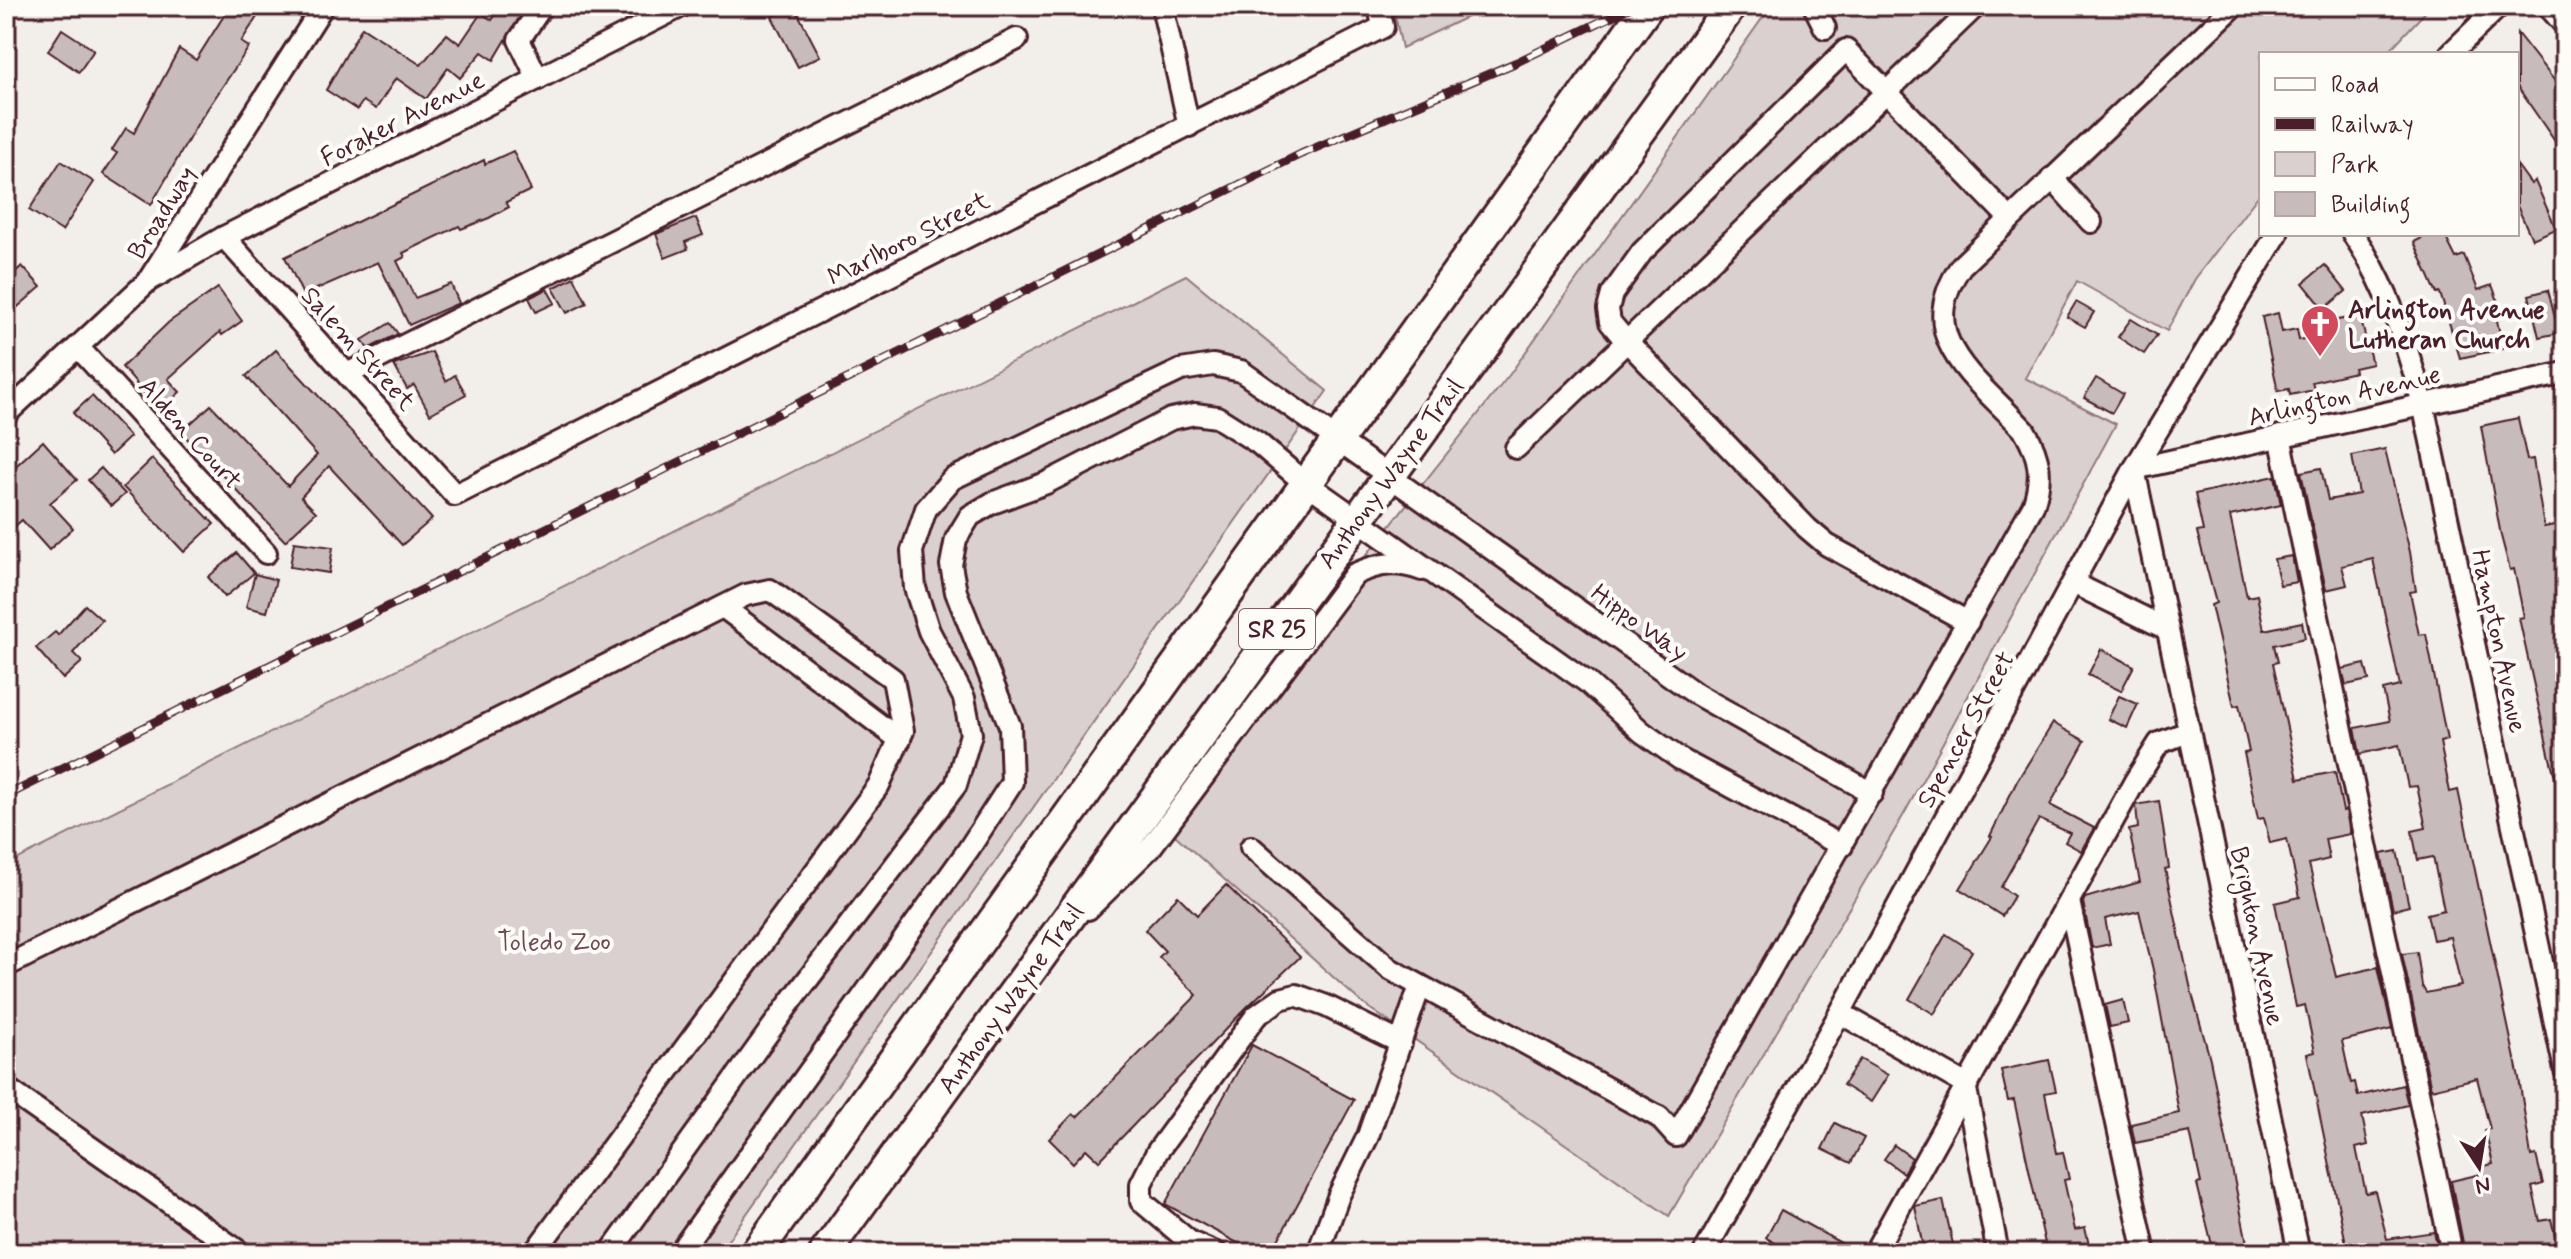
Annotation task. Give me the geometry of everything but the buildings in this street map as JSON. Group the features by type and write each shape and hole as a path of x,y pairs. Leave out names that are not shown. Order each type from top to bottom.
{"highway":[{"name":"SR 25","path":"756,1253 1648,6"},
{"name":"Anthony Wayne Trail","path":"825,1253 1731,6"}],"street":[{"name":"Broadway","path":"6,414 148,281 323,6"},
{"path":"538,79 519,40 542,6"},
{"name":"Foraker Avenue","path":"148,281 224,237 682,6"},
{"path":"1162,6 1189,126"},
{"name":"Marlboro Street","path":"455,495 1383,27 1379,6"},
{"path":"1814,6 1825,28"},
{"path":"1516,448 1976,6"},
{"path":"1251,847 1390,969 1659,1117 1676,1136 2033,506 2040,486 2040,467 2025,431 1945,339 1941,307 1947,286 1961,266 2234,6"},
{"path":"2452,52 2499,6"},
{"path":"2548,6 2565,25"},
{"path":"347,374 1017,39"},
{"path":"1968,622 1827,545 1626,340 1610,322 1608,309 1612,294 1642,252 1846,50 2010,219"},
{"path":"2052,178 2091,222"},
{"name":"Spencer Street","path":"1704,1253 1840,1013 2075,584 2134,469 2276,236"},
{"name":"Hampton Avenue","path":"2354,236 2378,272 2400,322 2423,404 2565,1070"},
{"name":"Salem Street","path":"224,237 455,495"},
{"name":"Alden Court","path":"78,347 266,553"},
{"name":"Hippo Way","path":"610,1253 789,1004 956,785 971,734 964,698 929,631 915,588 912,551 926,509 952,479 1167,376 1213,365 1241,371 1696,694 1872,793"},
{"name":"Arlington Avenue","path":"2134,469 2565,373"},
{"path":"679,1253 968,850 1012,782 1010,726 964,614 951,565 956,539 970,516 992,503 1046,483 1171,419 1195,414 1217,417 1235,428 1305,482 1587,682 1642,732 1680,759 1842,846"},
{"path":"2280,436 2452,1253"},
{"name":"Brighton Avenue","path":"2134,469 2299,1253"},
{"path":"1042,954 1151,847 1355,574 1376,565 1400,563 1433,573"},
{"path":"2075,584 2167,629"},
{"path":"6,966 746,595 770,590 893,679 903,731 900,740 879,785 534,1253"},
{"path":"723,607 900,740"},
{"path":"1874,1253 2159,743 2188,732"},
{"path":"2069,901 2145,1253"},
{"path":"1318,1253 1339,1195 1368,1136 1420,986"},
{"path":"1216,1253 1190,1242 1141,1201 1141,1184 1157,1152 1256,1016 1280,999 1296,995 1326,1006 1401,1043"},
{"path":"1840,1013 1965,1084 1998,1253"},
{"path":"6,1088 241,1253"}],"green space":[{"path":"1393,6 1490,6 1402,48"},
{"path":"1771,6 2431,6 2388,52 2259,52 2259,195 2195,279 2167,331 2077,281 2025,378 2116,424 1903,816 1669,1216 1362,1003 1157,819 1510,374"},
{"name":"Toledo Zoo","path":"1186,275 1327,391 719,1253 6,1253 6,865"}],"railway":[{"path":"6,796 1301,154 1517,62 1633,6"}],"place":[{"name":"Arlington Avenue Lutheran Church","path":"2320,358"}]}
